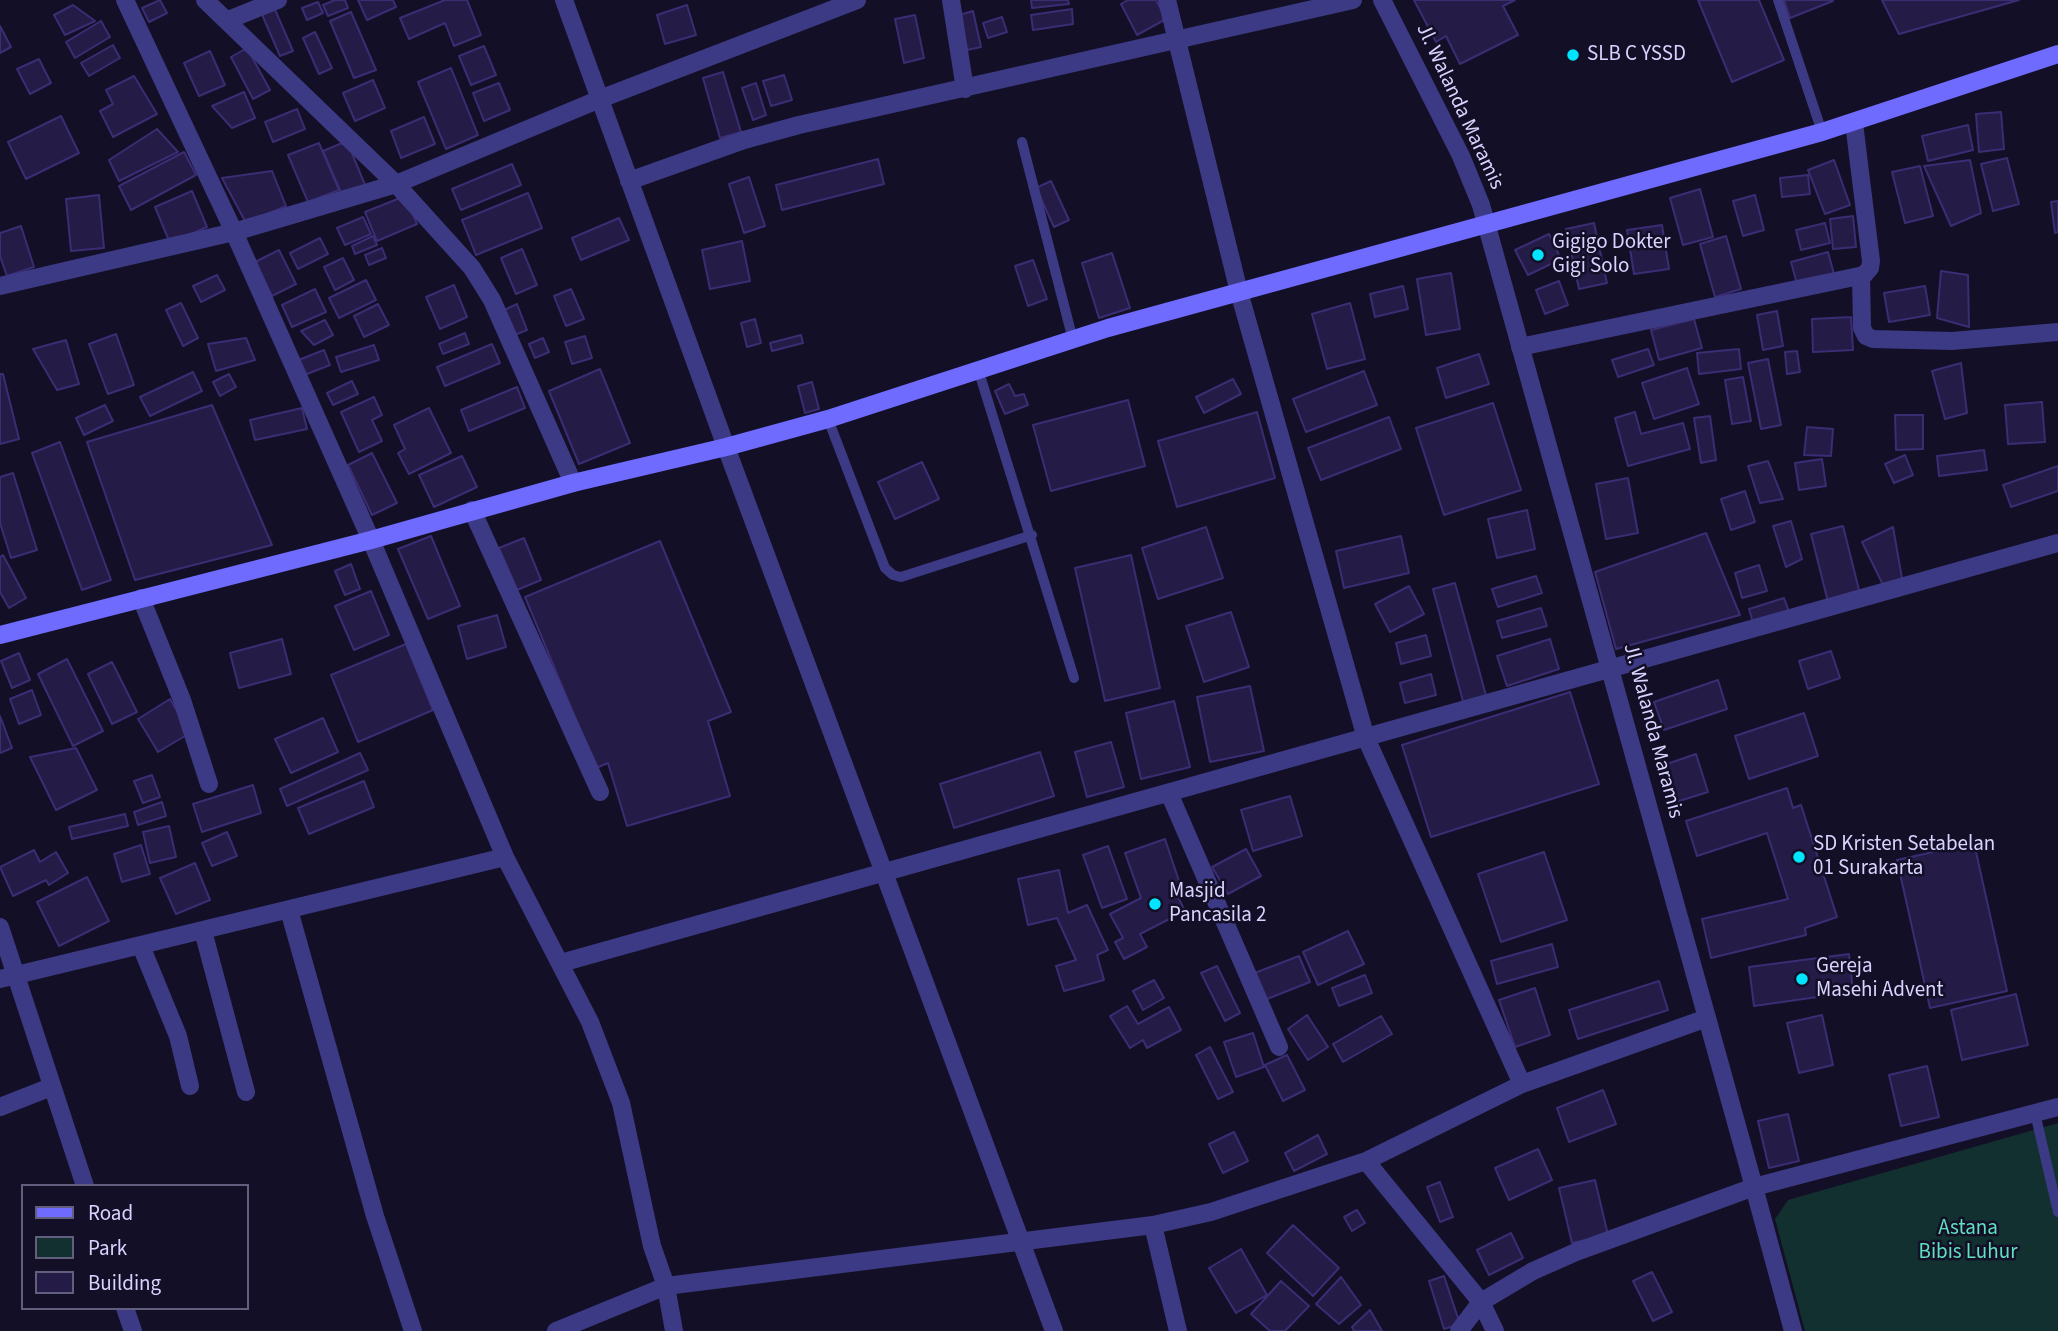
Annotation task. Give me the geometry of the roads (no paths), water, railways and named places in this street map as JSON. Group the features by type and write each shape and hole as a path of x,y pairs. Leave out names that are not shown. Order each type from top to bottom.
{"main road":[{"path":"0,635 371,540 573,483 726,447 828,419 978,369 1239,292 1854,123 2058,54"}],"street":[{"path":"125,0 234,232 371,540 505,857 590,1022 621,1103 652,1246 666,1286 674,1331"},
{"path":"205,0 396,184 472,268 492,300 573,483"},
{"path":"228,20 278,0"},
{"path":"564,0 726,447 1054,1331"},
{"path":"0,286 234,232 396,184 600,99 857,0"},
{"path":"951,0 965,89"},
{"path":"1167,0 1239,292 1366,738 1522,1084"},
{"path":"629,181 766,134 1353,0"},
{"name":"Jl. Walanda Maramis","path":"1381,0 1461,156 1485,224 1612,670 1793,1331"},
{"path":"1520,347 1861,276 1868,272 1871,261 1854,123"},
{"path":"1861,276 1862,328 1866,335 1873,339 1952,341 2058,332"},
{"path":"472,510 600,792"},
{"path":"561,963 2058,543"},
{"path":"141,598 182,700 209,784"},
{"path":"1170,793 1279,1047"},
{"path":"8,978 505,857"},
{"path":"289,910 375,1216 413,1331"},
{"path":"0,927 8,978 51,1087 84,1184"},
{"path":"203,931 246,1092"},
{"path":"141,946 178,1036 190,1086"},
{"path":"556,1331 666,1286 1153,1225 1259,1197 1366,1161 1522,1084 1707,1018"},
{"path":"0,1107 51,1087"},
{"path":"1459,1331 1481,1302 1533,1271 1576,1252 1754,1187 2058,1107"},
{"path":"1366,1161 1481,1302 1495,1331"},
{"path":"1153,1225 1178,1331"},
{"path":"126,1310 133,1331"}],"lane":[{"path":"1778,0 1822,132"},
{"path":"1023,142 1073,340"},
{"path":"978,369 1032,535 1074,678"},
{"path":"828,419 885,568 893,575 901,577 1032,535"},
{"path":"2035,1113 2058,1212"}],"place":[{"name":"SLB C YSSD","path":"1573,55"},
{"name":"Gigigo Dokter Gigi Solo","path":"1538,255"},
{"name":"SD Kristen Setabelan 01 Surakarta","path":"1799,857"},
{"name":"Masjid Pancasila 2","path":"1155,904"},
{"name":"Gereja Masehi Advent","path":"1802,979"}],"park label":[{"name":"Astana Bibis Luhur","path":"1968,1241"}]}
